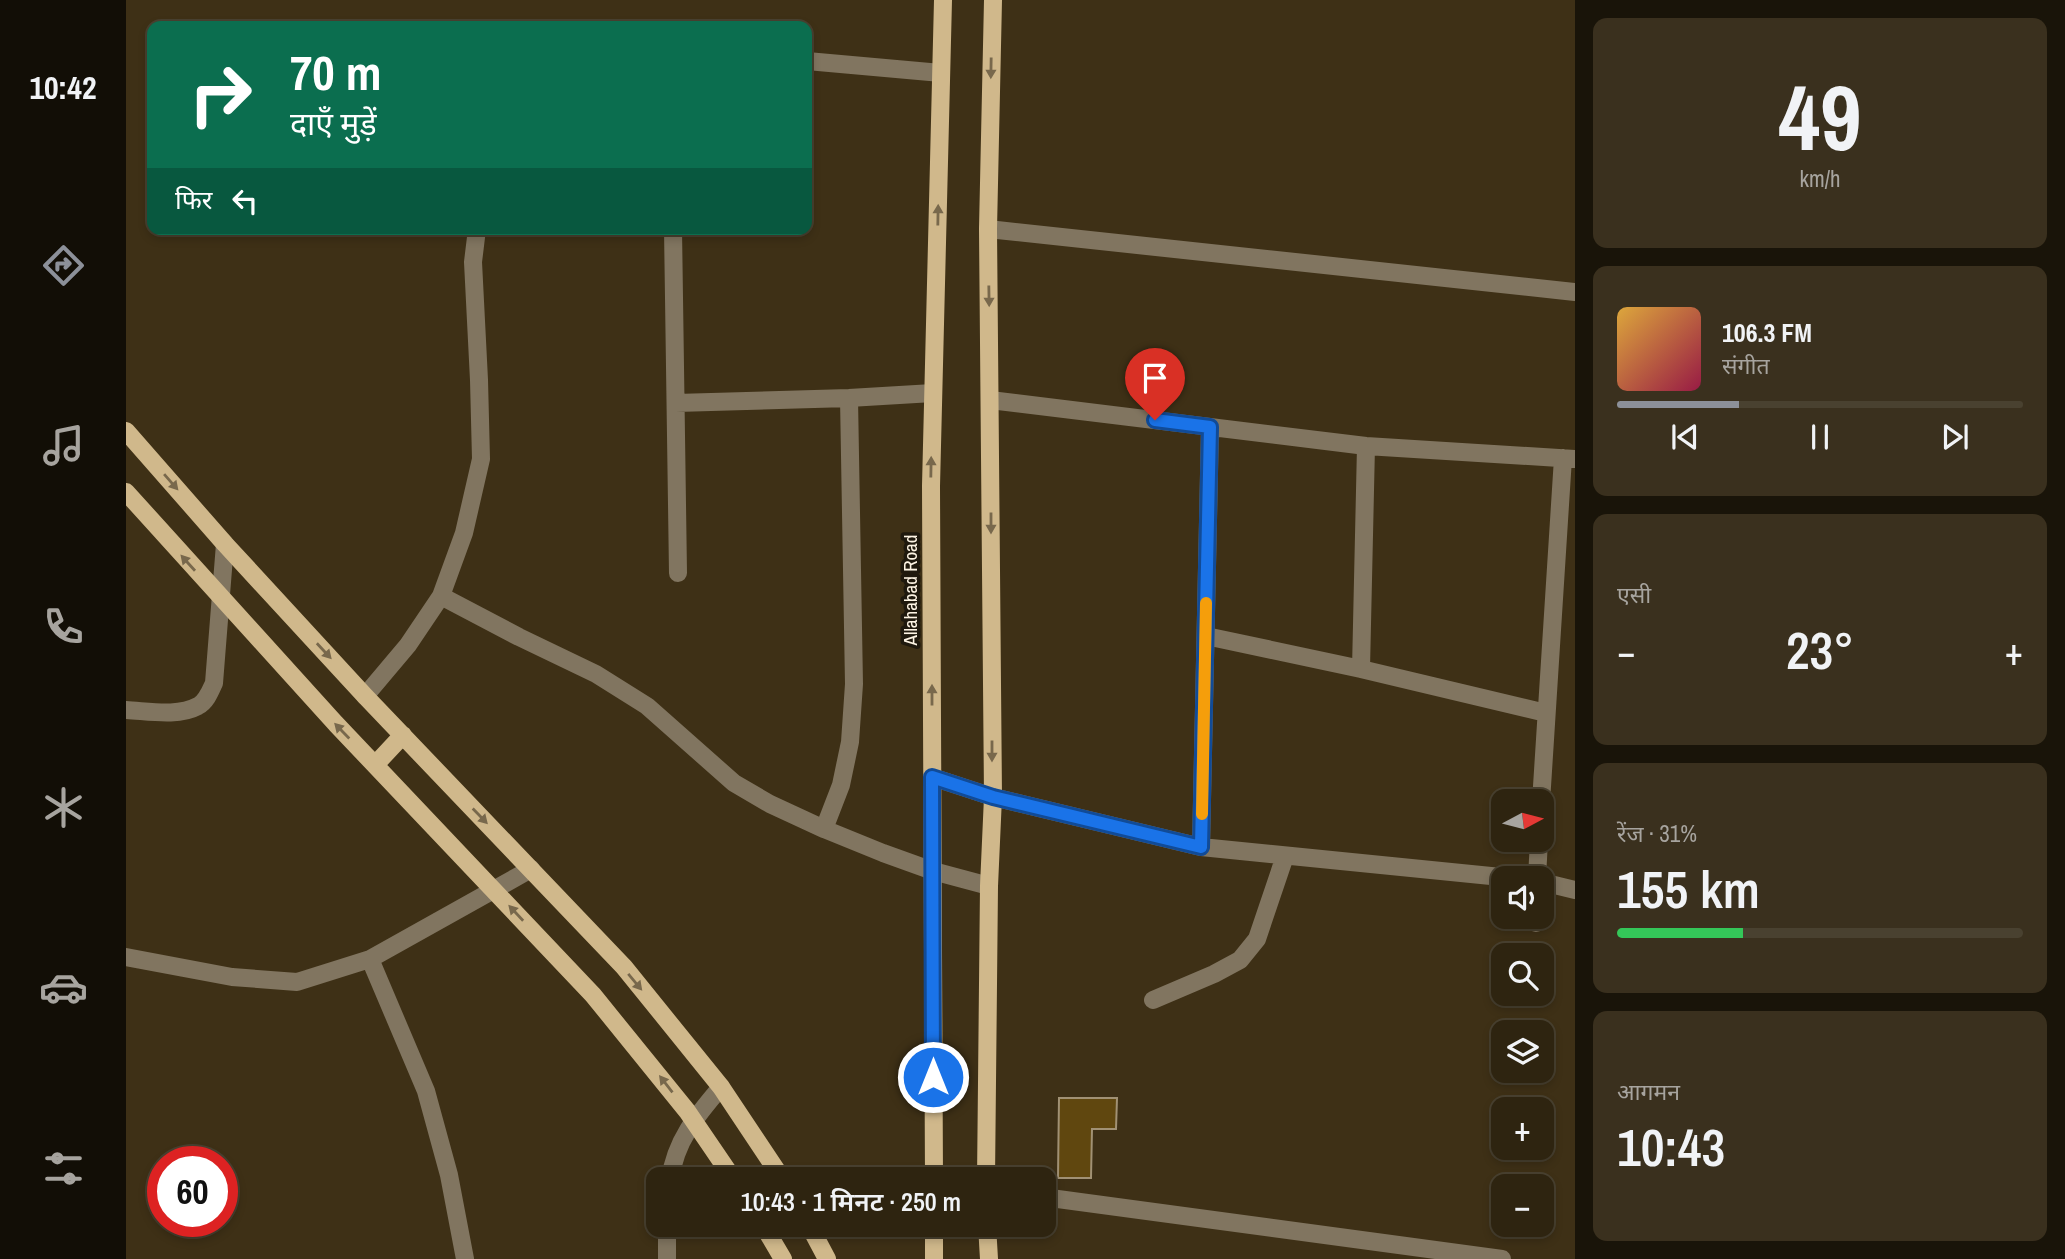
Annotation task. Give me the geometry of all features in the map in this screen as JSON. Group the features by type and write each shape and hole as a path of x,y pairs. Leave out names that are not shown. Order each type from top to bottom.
{"main road":[{"name":"Allahabad Road","path":"934,1167 931,486 943,0"},
{"path":"986,1167 989,886 993,797 988,229 993,0"},
{"path":"126,430 225,544 365,696 624,967 721,1087 774,1167"},
{"path":"126,492 375,765 593,995 693,1119 725,1167"},
{"path":"375,765 403,735"},
{"path":"770,1237 783,1259"},
{"path":"815,1237 827,1259"},
{"path":"934,1237 934,1259"},
{"path":"988,1237 989,1259"}],"street":[{"path":"812,61 941,73"},
{"path":"988,229 1575,292"},
{"path":"365,696 408,645 441,596 464,533 481,459 473,262 476,235"},
{"path":"673,235 678,573"},
{"path":"676,403 933,393"},
{"path":"824,829 841,785 850,742 853,684 849,398"},
{"path":"990,400 1366,446 1569,458 1542,789"},
{"path":"1201,847 1210,427"},
{"path":"1361,669 1366,446"},
{"path":"126,710 178,712 200,706 209,695 214,684 225,544"},
{"path":"441,596 596,674 647,706 734,783 770,804 824,829 933,871 989,886"},
{"path":"1206,636 1546,713"},
{"path":"932,777 993,797 1201,847 1491,876"},
{"path":"1153,1000 1240,960 1257,939 1285,856"},
{"path":"126,957 232,977 297,982 370,959 531,869"},
{"path":"1554,885 1575,890"},
{"path":"370,959 426,1091 449,1175 465,1259"},
{"path":"673,1167 678,1148 693,1119 721,1087"},
{"path":"1056,1198 1502,1259"},
{"path":"667,1237 667,1259"}],"building":[{"path":"1059,1098 1117,1098 1116,1129 1092,1129 1091,1178 1058,1178"}],"slow traffic":[{"path":"1202,814 1206,603"}],"route":[{"path":"933,1077 932,777 993,797 1201,847 1210,427 1155,420"}]}
